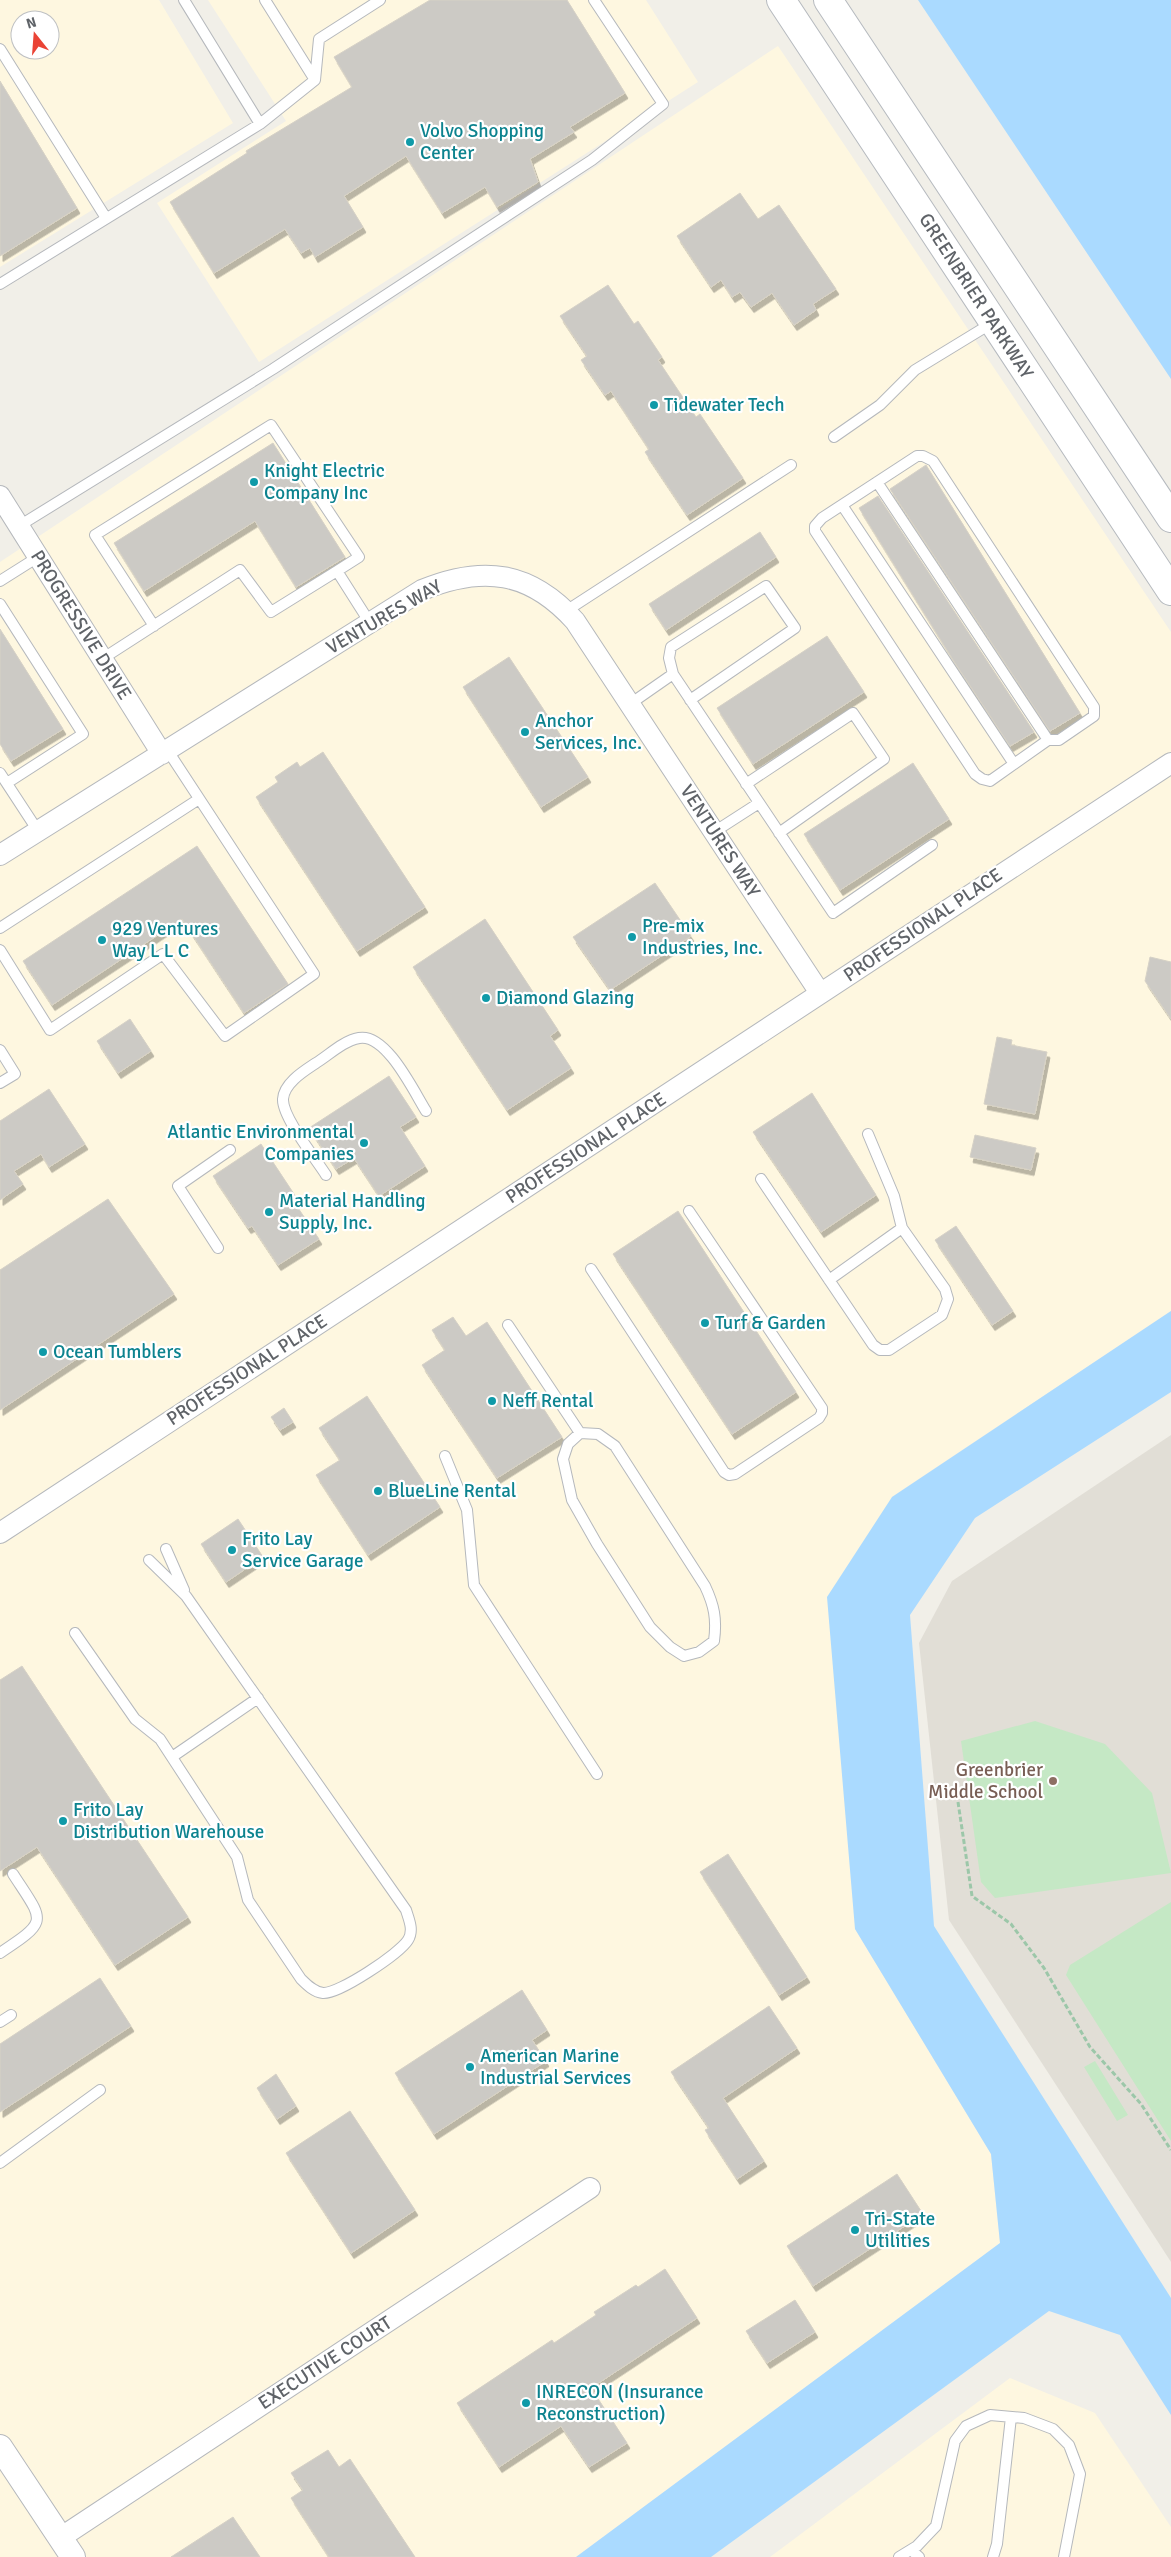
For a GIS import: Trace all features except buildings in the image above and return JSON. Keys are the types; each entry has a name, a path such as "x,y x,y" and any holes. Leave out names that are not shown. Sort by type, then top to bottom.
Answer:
{"main road":[{"name":"GREENBRIER PARKWAY","path":"781,0 1171,591"},
{"name":"GREENBRIER PARKWAY","path":"828,0 1171,518"}],"street":[{"name":"PROGRESSIVE DRIVE","path":"0,496 102,659 165,753"},
{"name":"VENTURES WAY","path":"0,855 422,590 447,580 474,574 493,575 539,589 566,611 630,704 820,993"},
{"name":"PROFESSIONAL PLACE","path":"0,1533 1171,763"},
{"name":"EXECUTIVE COURT","path":"66,2548 590,2188"},
{"path":"0,2447 66,2548"}],"lane":[{"path":"184,0 260,124"},
{"path":"265,0 315,80"},
{"path":"0,284 260,124 315,80 319,39 380,0"},
{"path":"19,526 273,369 592,160 664,104 594,0"},
{"path":"0,49 106,218"},
{"path":"834,437 880,405 915,370 993,322"},
{"path":"102,659 154,626 240,570 271,612 359,557 271,425 95,535 154,626"},
{"path":"917,456 933,461 1082,685 1094,707 1094,716 1059,740 1048,740 990,780 982,779 975,774 824,546 814,526 817,522 877,482 917,456"},
{"path":"566,611 791,465"},
{"path":"877,482 1048,740"},
{"path":"842,505 1014,764"},
{"path":"0,581 38,557"},
{"path":"337,571 370,623"},
{"path":"690,700 795,628 766,586 671,647 669,658 673,674 690,700 746,784 778,833 833,913 932,846"},
{"path":"0,604 83,734 7,783"},
{"path":"630,704 673,674"},
{"path":"746,784 853,713 884,759 778,833"},
{"path":"0,950 50,1030 163,954 225,1036 314,974 199,799 165,753"},
{"path":"0,773 38,832"},
{"path":"0,928 199,799"},
{"path":"714,832 758,803"},
{"path":"326,1175 286,1113 283,1098 288,1086 300,1074 345,1044 360,1038 374,1039 385,1047 426,1110"},
{"path":"0,1050 16,1074 0,1083"},
{"path":"761,1179 872,1344 880,1350 889,1350 899,1346 942,1315 948,1299 945,1289 902,1228 894,1196 868,1134"},
{"path":"218,1248 178,1186 230,1150"},
{"path":"591,1269 724,1472 729,1476 735,1474 819,1418 822,1408 689,1211"},
{"path":"829,1280 902,1228"},
{"path":"508,1325 580,1433"},
{"path":"580,1433 598,1434 614,1446 705,1586 714,1605 716,1621 714,1641 698,1652 684,1656 670,1647 650,1627 597,1544 572,1500 563,1459 568,1444 580,1433"},
{"path":"445,1456 467,1510 474,1585 596,1774"},
{"path":"166,1549 186,1596"},
{"path":"75,1633 135,1719 160,1739 172,1757 237,1857 248,1900 301,1979 311,1989 324,1993 338,1990 396,1952 409,1939 411,1926 406,1910 186,1596 149,1560"},
{"path":"172,1757 258,1698"},
{"path":"0,1953 32,1932 36,1926 37,1917 34,1906 13,1874"},
{"path":"0,2022 11,2014"},
{"path":"0,2163 100,2090"},
{"path":"899,2557 915,2554 936,2526 955,2441 966,2426 990,2415 1024,2418 1053,2429 1070,2445 1080,2474 1064,2557"},
{"path":"993,2557 997,2544 1011,2417"}],"path":[{"path":"958,1802 972,1896 1011,1924 1044,1968 1090,2047 1141,2104 1171,2150"}],"shaded area":[{"path":"0,0 159,0 233,123 0,267"},
{"path":"208,0 646,0 698,82 259,362 157,203 286,121"},
{"path":"778,46 1171,632 1171,1311 892,1497 855,1929 991,2154 1000,2243 576,2557 0,2557 0,562"},
{"name":"Greenbrier Middle School","path":"1171,1435 1171,2262 949,1920 919,1643 952,1581"},
{"path":"1010,2378 1095,2413 1171,2527 1171,2557 770,2557"}],"green space":[{"path":"1035,1721 1105,1744 1152,1793 1171,1873 995,1898 981,1882 961,1741"},
{"path":"1171,1902 1171,2141 1066,1975 1070,1965"},
{"path":"1095,2061 1128,2115 1117,2121 1084,2067"}],"water":[{"path":"918,0 1171,0 1171,379"},
{"path":"1171,1311 1171,1392 975,1518 910,1615 934,1926 1171,2298 1171,2415 1120,2335 1049,2311 711,2557 576,2557 1000,2243 991,2154 855,1929 827,1597 892,1497"}],"place":[{"name":"Volvo Shopping Center","path":"410,142"},
{"name":"Tidewater Tech","path":"654,405"},
{"name":"Knight Electric Company Inc","path":"254,482"},
{"name":"Anchor Services, Inc.","path":"525,732"},
{"name":"Pre-mix Industries, Inc.","path":"632,937"},
{"name":"929 Ventures Way L L C","path":"102,940"},
{"name":"Diamond Glazing","path":"486,998"},
{"name":"Atlantic Environmental Companies","path":"364,1143"},
{"name":"Material Handling Supply, Inc.","path":"269,1212"},
{"name":"Turf & Garden","path":"705,1323"},
{"name":"Ocean Tumblers","path":"43,1352"},
{"name":"Neff Rental","path":"492,1401"},
{"name":"BlueLine Rental","path":"378,1491"},
{"name":"Frito Lay Service Garage","path":"232,1550"},
{"name":"Greenbrier Middle School","path":"1053,1781"},
{"name":"Frito Lay Distribution Warehouse","path":"63,1821"},
{"name":"American Marine Industrial Services","path":"470,2067"},
{"name":"Tri-State Utilities","path":"855,2230"},
{"name":"INRECON (Insurance Reconstruction)","path":"526,2403"}]}
